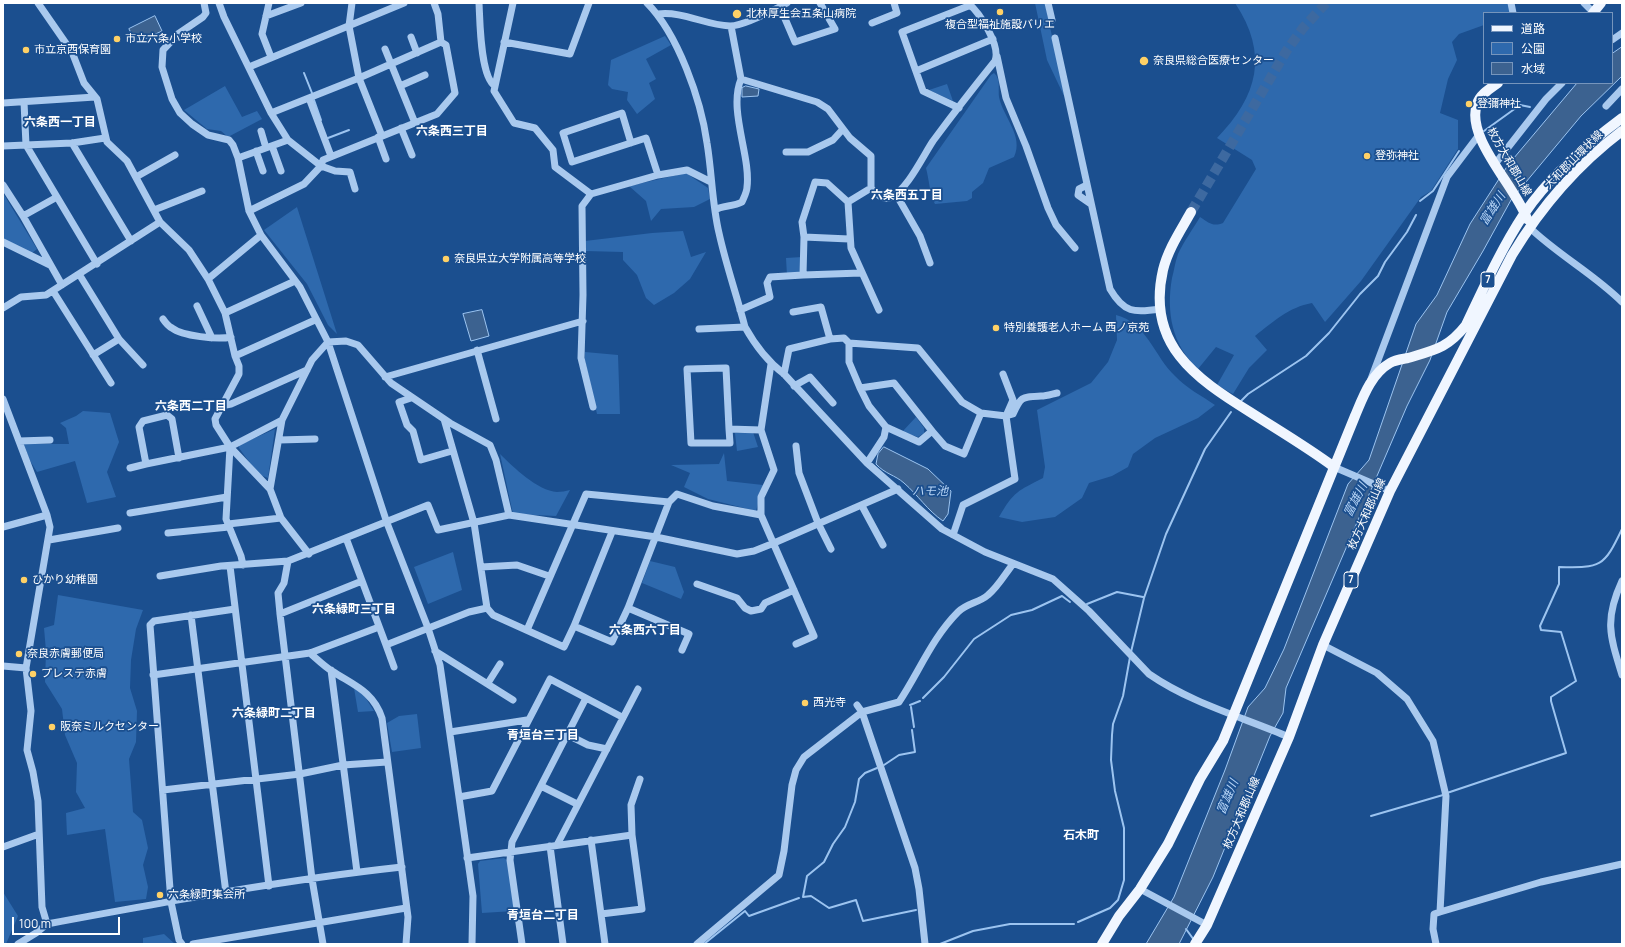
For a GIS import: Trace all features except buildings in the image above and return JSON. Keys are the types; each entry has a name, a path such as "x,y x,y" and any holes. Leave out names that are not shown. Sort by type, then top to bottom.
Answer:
{"main road":[{"path":"1595,12 1601,3"},
{"name":"枚方大和郡山線","path":"1195,944 1387,491 1512,255 1529,227 1523,210 1478,136 1476,104 1483,94 1497,84"},
{"name":"大和郡山環状線","path":"1523,210 1579,153 1622,118"},
{"name":"大和郡山環状線","path":"1529,227 1560,187 1587,160 1622,131"},
{"name":"枚方大和郡山線","path":"1102,944 1119,916 1140,889 1168,844 1200,779 1237,716 1337,469 1370,382 1391,362 1437,350 1448,344 1466,325 1523,210"},
{"path":"1191,212 1172,247 1163,269 1160,290 1160,309 1172,345 1182,362 1196,376 1222,396 1337,469"}],"street":[{"path":"38,3 72,52 84,83 97,99 105,138 127,161 160,222 189,250 208,279 226,313 235,356 239,366 239,374 215,419 216,425 230,447 270,489 281,518 309,554"},
{"path":"204,3 206,13 203,17 178,34 163,50 162,67 172,99 180,113 192,124 208,135 229,140 233,145 238,158 249,211 260,235 300,287 315,320 328,342 387,523 428,628 440,665 473,896 472,944"},
{"path":"219,3 224,17 271,113 288,140 321,166 335,171 350,172 355,189"},
{"path":"269,3 262,34 272,57"},
{"path":"266,16 301,3"},
{"path":"352,3 349,26 359,78 380,137 386,159"},
{"path":"248,67 404,3"},
{"path":"434,3 438,14 441,42"},
{"path":"478,3 485,70 491,84 494,86"},
{"path":"513,3 494,91 514,123 535,128 553,150 555,167 591,194"},
{"path":"504,42 570,54 589,3"},
{"path":"647,3 658,14 669,30 686,68 707,142 719,233 740,310 745,327 771,364 784,374 867,464 942,528 1013,564 1053,579 1089,611 1150,674 1158,680 1237,716 1284,735"},
{"path":"658,14 669,12 731,26 764,15 783,5 795,42 835,29 820,3"},
{"path":"872,23 897,13 894,3"},
{"path":"1048,3 1052,20"},
{"path":"1584,3 1593,12"},
{"path":"959,108 923,91 902,32 969,4 993,39 1006,98 1026,146 1048,208 1056,225 1074,248"},
{"path":"715,210 718,207 733,206 742,202 747,188 738,118 738,86 741,79 731,26"},
{"path":"1613,39 1622,33"},
{"path":"411,37 417,53"},
{"path":"1055,38 1105,271 1110,288 1117,300 1124,307 1133,311 1160,309"},
{"path":"916,71 993,39"},
{"path":"249,211 304,184 321,166 323,160 437,114 454,93 446,45 441,42"},
{"path":"271,113 359,78 441,42"},
{"path":"385,49 415,123"},
{"path":"741,79 817,102 828,109 842,129 871,156 871,188 875,193 883,198 890,198 896,194 915,171 933,142 996,56"},
{"path":"400,86 425,75"},
{"path":"1496,164 1546,99 1561,84"},
{"path":"1606,106 1622,89"},
{"path":"3,103 95,97"},
{"path":"309,98 331,156"},
{"path":"24,102 26,145 97,264"},
{"path":"631,143 622,113 563,133 572,162 631,143 646,138 658,175"},
{"path":"401,128 412,155"},
{"path":"786,152 808,152 833,140 842,129"},
{"path":"261,131 281,171"},
{"path":"1370,382 1432,222 1440,193 1447,177 1478,136"},
{"path":"3,146 72,143 105,138"},
{"path":"238,158 288,140"},
{"path":"72,143 131,241"},
{"path":"256,152 263,170"},
{"path":"136,177 175,154"},
{"path":"592,407 581,358 583,321 582,206 591,194 658,175 687,170 712,182"},
{"path":"803,275 804,237 802,222 815,182 827,183 848,202 849,239 861,273 879,310"},
{"path":"3,185 23,216 62,285"},
{"path":"1087,185 1079,189 1078,195 1091,204"},
{"path":"848,202 871,188"},
{"path":"154,210 202,190"},
{"path":"896,194 920,236 930,264"},
{"path":"23,216 57,197"},
{"path":"3,308 21,297 46,296 160,222"},
{"path":"1529,227 1545,242 1609,290 1622,302"},
{"path":"208,279 260,235"},
{"path":"804,237 849,239"},
{"path":"3,242 50,265"},
{"path":"740,310 770,297 767,283 770,277 861,273"},
{"path":"79,274 118,339 144,365"},
{"path":"226,313 295,281"},
{"path":"53,291 111,383"},
{"path":"197,306 212,338"},
{"path":"793,312 821,307 830,339"},
{"path":"163,319 172,329 212,338 222,339 231,337"},
{"path":"235,356 315,320"},
{"path":"385,376 583,321"},
{"path":"699,329 745,327"},
{"path":"784,374 789,349 830,339 844,338 849,343 918,348 962,402 981,413 1006,416 1013,414 1022,398 1057,393"},
{"path":"93,355 118,339"},
{"path":"270,489 282,420 312,360 328,342 346,341 358,345 391,383 411,398 490,445 496,460 509,515"},
{"path":"849,343 849,362 860,388 869,406 886,427 919,442 932,431"},
{"path":"477,350 496,419"},
{"path":"771,364 761,430 774,470 761,497 761,515 814,636 796,644"},
{"path":"726,368 729,429 730,443 691,442 687,369 726,368"},
{"path":"221,406 231,404 307,370"},
{"path":"954,535 963,505 1015,479 1006,416 1013,400 1003,374"},
{"path":"794,386 810,377 833,403"},
{"path":"860,388 894,383 945,446 964,454 981,413"},
{"path":"3,398 48,515 50,527 26,668 31,711 27,750 36,786 42,907 47,924"},
{"path":"411,398 399,402 407,425 413,432 421,460 452,451"},
{"path":"146,464 139,427 143,420 167,415 172,419 179,458"},
{"path":"444,419 474,523 487,608 493,615 564,647 612,532"},
{"path":"130,468 230,447 282,420"},
{"path":"867,464 884,437 886,427"},
{"path":"729,429 761,430"},
{"path":"279,440 314,439"},
{"path":"19,441 50,440"},
{"path":"796,446 799,473 818,523 832,549"},
{"path":"230,447 226,519 241,556 243,565"},
{"path":"1337,469 1387,491"},
{"path":"160,576 230,566 288,561 387,523 428,505 438,530 509,515 612,532 656,537 737,554 774,543 818,523 862,506 898,489"},
{"path":"527,630 549,576 586,494 669,502"},
{"path":"574,626 612,642 628,608 669,502 676,494 713,506 761,515"},
{"path":"130,513 227,497"},
{"path":"862,506 883,544"},
{"path":"3,527 48,515"},
{"path":"168,534 281,518"},
{"path":"49,540 118,528"},
{"path":"346,538 394,667"},
{"path":"288,561 284,583 278,593 284,658 300,774 312,879 323,944"},
{"path":"697,944 779,875 784,851 792,785 796,770 804,757 862,712 899,702 910,686 929,649 946,626 963,607 987,596 1013,564"},
{"path":"481,567 517,565 549,576"},
{"path":"230,566 269,886"},
{"path":"280,614 362,581"},
{"path":"1622,581 1612,604 1610,620 1612,640 1622,675"},
{"path":"697,584 737,598 745,608 751,611 762,609 765,603 794,590"},
{"path":"386,645 469,612 487,608"},
{"path":"628,608 689,634 682,650"},
{"path":"182,944 179,940 171,902 150,624 154,621 235,609"},
{"path":"191,615 214,784 226,893"},
{"path":"153,675 242,664 310,653 379,627"},
{"path":"1323,645 1376,673 1408,698 1433,741 1446,796 1440,912"},
{"path":"435,651 513,700"},
{"path":"310,653 330,670 364,690 379,709 382,718 408,917 406,944"},
{"path":"488,683 500,664"},
{"path":"3,666 26,668"},
{"path":"330,670 344,765 357,872"},
{"path":"459,797 492,791 550,679 622,717"},
{"path":"563,944 554,846 578,804 622,717 638,689"},
{"path":"522,944 510,860 512,842 586,698"},
{"path":"856,705 862,712 915,868 919,889 925,944"},
{"path":"450,732 528,720"},
{"path":"568,735 588,744 607,749"},
{"path":"163,790 300,774 344,765 387,762"},
{"path":"601,914 642,909 632,835 631,805 640,779"},
{"path":"541,786 578,804"},
{"path":"3,847 39,834"},
{"path":"467,858 632,835"},
{"path":"591,840 605,944"},
{"path":"1436,944 1433,929 1434,914 1541,882 1622,864"},
{"path":"18,944 47,924 312,879 402,867"},
{"path":"1140,889 1203,923"},
{"path":"193,944 406,908"}],"green space":[{"path":"1035,3 1045,3 1065,98 1047,60"},
{"path":"1235,3 1509,3 1512,12 1483,12 1483,25 1459,34 1452,42 1457,60 1448,79 1440,113 1458,120 1458,149 1431,191 1421,197 1361,281 1325,322 1312,303 1296,308 1275,320 1255,336 1267,350 1249,368 1233,394 1217,385 1234,355 1216,347 1198,369 1189,360 1177,339 1173,327 1170,291 1178,254 1200,217 1209,223 1223,223 1256,169 1252,160 1217,138 1242,106 1250,90 1254,74 1255,57 1252,40 1246,22"},
{"path":"665,36 671,45 646,59 656,79 649,83 655,99 637,114 627,100 628,92 612,89 608,85 611,60"},
{"path":"994,73 998,78 1001,104 1015,134 1016,149 1014,157 989,168 983,183 972,192 972,198 967,201 935,204 933,201 926,168 991,75"},
{"path":"947,84 953,101 929,90"},
{"path":"225,86 242,117 257,111 262,119 228,137 221,131 207,129 184,110"},
{"path":"686,173 708,188 710,199 694,207 661,209 651,221 646,201 629,186"},
{"path":"3,193 37,249 32,253 3,239"},
{"path":"297,207 337,334 328,325 307,284 264,230"},
{"path":"683,231 691,257 706,252 690,279 674,293 654,305 646,298 637,275 623,260 623,252 585,251 585,241"},
{"path":"802,257 801,275 787,276 786,258"},
{"path":"1116,315 1127,319 1143,333 1161,359 1179,380 1215,405 1198,418 1155,438 1133,454 1128,467 1112,476 1089,483 1082,498 1055,517 1022,522 999,517 1017,493 1043,478 1045,467 1037,410 1091,383 1108,362 1117,340"},
{"path":"585,352 618,355 620,414 597,414 585,360"},
{"path":"83,411 110,413 119,442 107,472 116,497 87,503 75,461 37,472 29,459 24,444 69,444 66,428 60,423"},
{"path":"916,417 924,428 924,433 918,437 902,432"},
{"path":"275,429 268,478 258,474 239,448 239,445"},
{"path":"753,432 758,447 737,451 735,433"},
{"path":"724,453 727,481 763,485 756,511 708,499 684,487 690,473 671,465 719,464"},
{"path":"500,454 526,478 534,483 550,491 557,492 570,490 556,516 513,514"},
{"path":"453,552 462,590 428,604 414,567"},
{"path":"650,561 675,567 684,592 681,599 642,583"},
{"path":"58,595 143,610 136,629 131,660 130,688 137,711 136,742 129,759 133,812 142,820 148,848 143,865 148,887 146,899 115,902 105,829 67,835 66,813 85,808 76,792 77,763 65,735 62,709 45,682 46,651 44,628 54,625"},
{"path":"354,688 363,694 374,711 358,712"},
{"path":"417,714 421,748 392,752 387,723 399,716"},
{"path":"504,858 508,861 514,911 482,913 478,864 480,861"},
{"path":"3,892 18,916 6,944 3,944"},
{"path":"164,934 175,944 143,944 143,938"}],"water":[{"path":"155,16 162,31 136,43 129,29"},
{"name":"富雄川","path":"1622,47 1622,76 1581,116 1511,200 1447,312 1430,360 1407,406 1286,688 1283,713 1270,736 1213,877 1179,944 1146,944 1174,897 1225,770 1248,707 1265,688 1284,649 1348,484 1369,460 1416,324 1437,295 1470,224 1508,165 1576,84 1613,84 1613,53"},
{"path":"746,86 759,89 758,96 742,97 742,88"},
{"path":"482,310 489,336 471,341 463,314"},
{"name":"ハモ池","path":"884,447 928,469 951,491 948,514 943,521 932,512 904,483 876,464 878,454"}],"waterway":[{"path":"304,73 312,93"},
{"path":"314,100 321,120"},
{"path":"1484,131 1520,105 1530,107"},
{"path":"328,138 349,130"},
{"path":"1420,201 1433,191 1459,151"},
{"path":"1241,401 1248,394 1306,356 1329,333 1360,294 1378,276 1385,262 1407,232 1416,215"},
{"path":"1131,652 1144,598 1166,534 1205,449 1231,412"},
{"path":"1447,793 1566,753 1551,697 1576,681 1561,632 1541,630 1540,626 1559,584 1559,567 1584,567 1600,563 1616,542 1622,529"},
{"path":"1087,604 1117,592 1143,597"},
{"path":"923,698 944,677 974,639 1011,615 1032,610 1062,596 1070,602"},
{"path":"1078,922 1110,908 1118,900 1124,880 1124,828 1115,791 1111,760 1113,724 1123,696 1130,657"},
{"path":"910,705 920,701"},
{"path":"911,707 914,727"},
{"path":"884,765 899,755 915,752 912,730"},
{"path":"803,897 807,876 824,862 833,844 845,827 855,802 859,779 865,773 877,768"},
{"path":"1371,816 1443,795"},
{"path":"803,897 811,896 829,908 856,900 863,921 916,910"},
{"path":"704,944 745,911 749,916 799,898"},
{"path":"940,944 973,931 1010,924 1074,924"},
{"path":"1186,929 1194,940"}],"tunnel":[{"path":"1191,212 1287,50 1303,28 1326,3"}],"place":[{"name":"複合型福祉施設バリエ","path":"1000,12"},
{"name":"北林厚生会五条山病院","path":"737,14"},
{"name":"市立六条小学校","path":"117,39"},
{"name":"市立京西保育園","path":"26,50"},
{"name":"奈良県総合医療センター","path":"1144,61"},
{"name":"登彌神社","path":"1469,104"},
{"name":"登弥神社","path":"1367,156"},
{"name":"奈良県立大学附属高等学校","path":"446,259"},
{"name":"特別養護老人ホーム 西ノ京苑","path":"996,328"},
{"name":"ひかり幼稚園","path":"24,580"},
{"name":"奈良赤膚郵便局","path":"19,654"},
{"name":"プレステ赤膚","path":"33,674"},
{"name":"西光寺","path":"805,703"},
{"name":"阪奈ミルクセンター","path":"52,727"},
{"name":"六条緑町集会所","path":"160,895"}],"district":[{"name":"六条西一丁目","path":"60,123"},
{"name":"六条西三丁目","path":"452,132"},
{"name":"六条西五丁目","path":"907,196"},
{"name":"六条西二丁目","path":"191,407"},
{"name":"六条緑町三丁目","path":"354,610"},
{"name":"六条西六丁目","path":"645,631"},
{"name":"六条緑町二丁目","path":"274,714"},
{"name":"青垣台三丁目","path":"543,736"},
{"name":"石木町","path":"1081,836"},
{"name":"青垣台二丁目","path":"543,916"}]}
